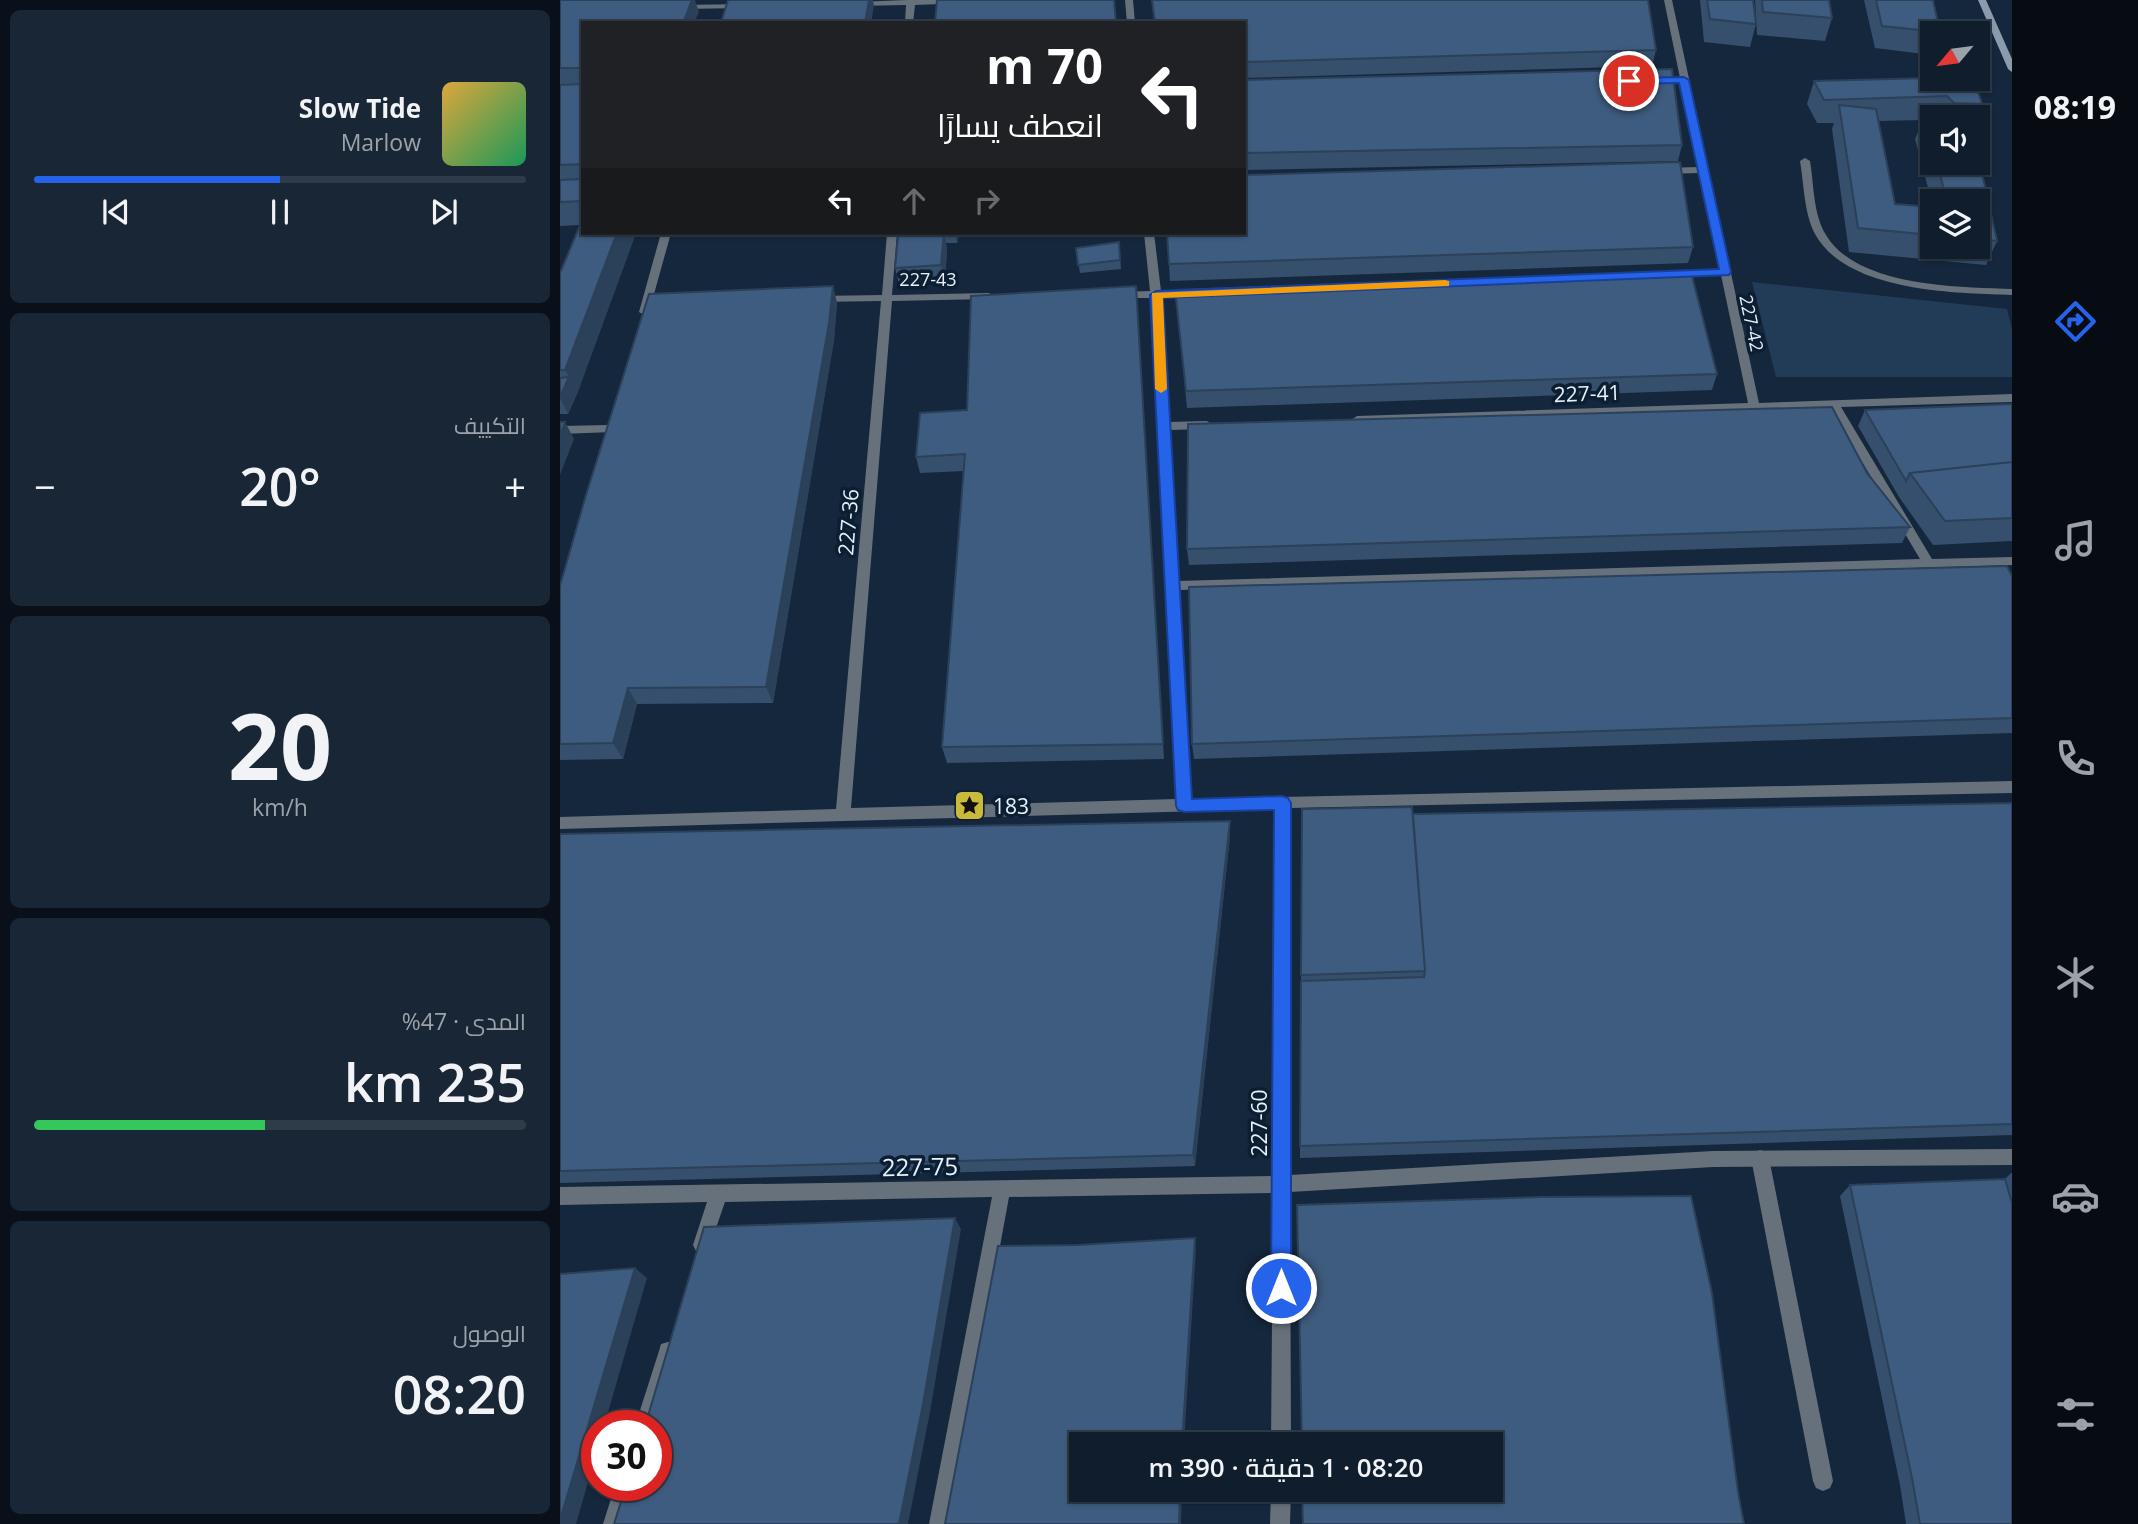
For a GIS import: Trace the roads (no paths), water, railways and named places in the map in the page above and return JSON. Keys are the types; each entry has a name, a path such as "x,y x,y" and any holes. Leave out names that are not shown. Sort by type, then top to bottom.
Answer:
{"main road":[{"path":"1982,0 2012,69"}],"street":[{"path":"841,4 992,0"},
{"path":"1129,0 1131,21"},
{"name":"227-42","path":"1668,0 1754,407"},
{"path":"909,21 911,1"},
{"path":"668,7 683,3 729,10 758,5"},
{"path":"1642,81 1684,80"},
{"path":"1805,161 1818,232 1828,247 1849,262 1898,281 1930,288 2012,292"},
{"path":"1647,172 1703,170"},
{"path":"639,328 665,235"},
{"name":"227-36","path":"843,815 892,235"},
{"path":"1149,235 1156,295 1184,806"},
{"path":"1656,275 1725,272"},
{"path":"1102,295 1198,293"},
{"name":"227-43","path":"807,299 1008,296"},
{"path":"647,303 660,303"},
{"name":"227-41","path":"1341,420 2012,398"},
{"path":"1833,404 1928,563"},
{"path":"605,442 613,417"},
{"path":"1163,426 1218,424"},
{"path":"560,430 609,429"},
{"path":"1173,586 2012,561"},
{"path":"560,823 2012,786"},
{"name":"227-60","path":"1281,1432 1282,803"},
{"name":"227-75","path":"560,1196 1281,1184 1760,1158 2012,1157"},
{"path":"1760,1158 1823,1481"},
{"path":"939,1524 1002,1189"},
{"path":"698,1258 719,1194"},
{"path":"649,1410 673,1336"},
{"path":"613,1524 620,1501"},
{"path":"1280,1502 1280,1524"}],"place":[{"name":"183","path":"970,806"}]}
